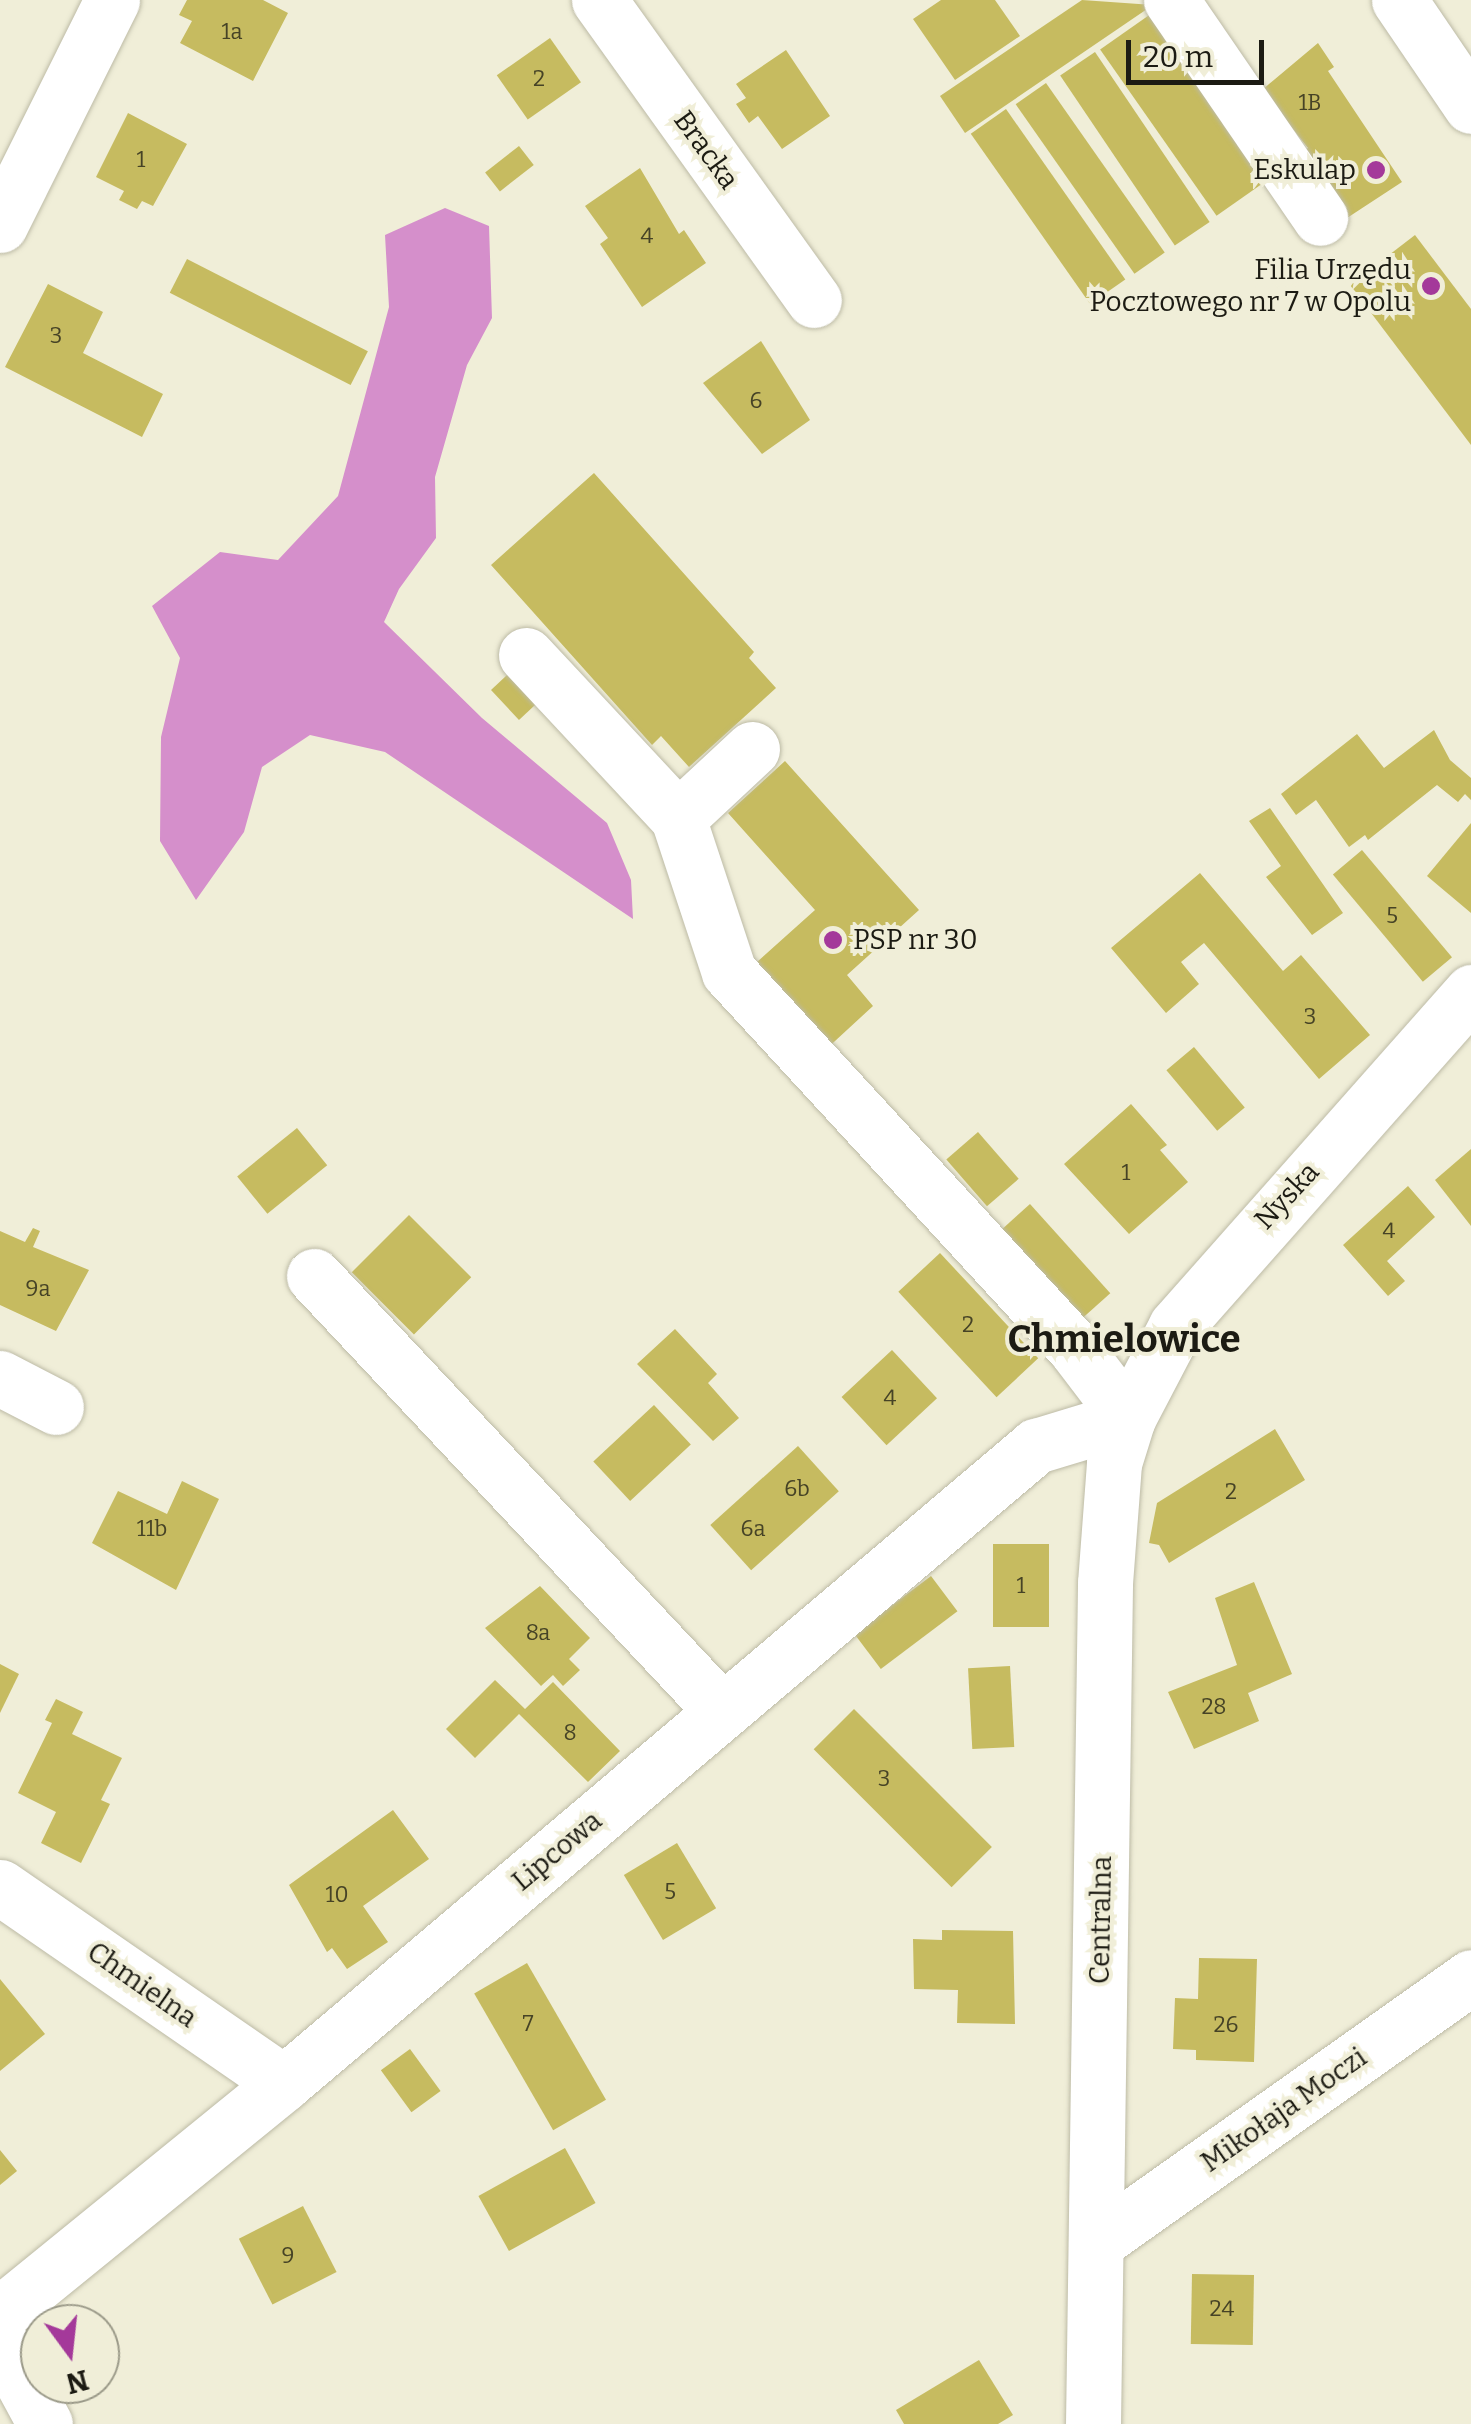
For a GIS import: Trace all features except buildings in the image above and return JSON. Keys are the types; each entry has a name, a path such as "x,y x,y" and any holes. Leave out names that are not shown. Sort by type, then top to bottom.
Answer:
{"street":[{"path":"0,225 112,0"},
{"name":"Bracka","path":"599,0 814,300"},
{"path":"1171,0 1320,218"},
{"path":"1399,0 1471,106"},
{"path":"526,655 678,818 729,972 1074,1346 1128,1418"},
{"path":"678,818 752,749"},
{"name":"Nyska","path":"1128,1418 1176,1326 1215,1276 1471,992"},
{"path":"314,1276 722,1711"},
{"path":"0,1378 56,1407"},
{"name":"Lipcowa","path":"0,2314 284,2083 1036,1446 1128,1418"},
{"name":"Centralna","path":"1094,2424 1106,1583 1114,1462 1128,1418"},
{"name":"Chmielna","path":"0,1887 284,2083"},
{"name":"Mikołaja Moczi","path":"1097,2242 1471,1977"},
{"path":"0,2341 45,2424"}],"shaded area":[{"path":"445,208 489,226 492,318 467,365 435,477 436,538 399,589 384,622 482,718 607,823 631,880 633,919 385,752 310,735 262,767 244,832 196,900 160,841 161,737 180,658 152,606 220,552 278,560 338,496 389,307 385,235"}],"place":[{"name":"Eskulap","path":"1376,170"},
{"name":"Filia Urzędu Pocztowego nr 7 w Opolu","path":"1431,286"},
{"name":"PSP nr 30","path":"833,940"}],"district":[{"name":"Chmielowice","path":"1124,1340"}]}
